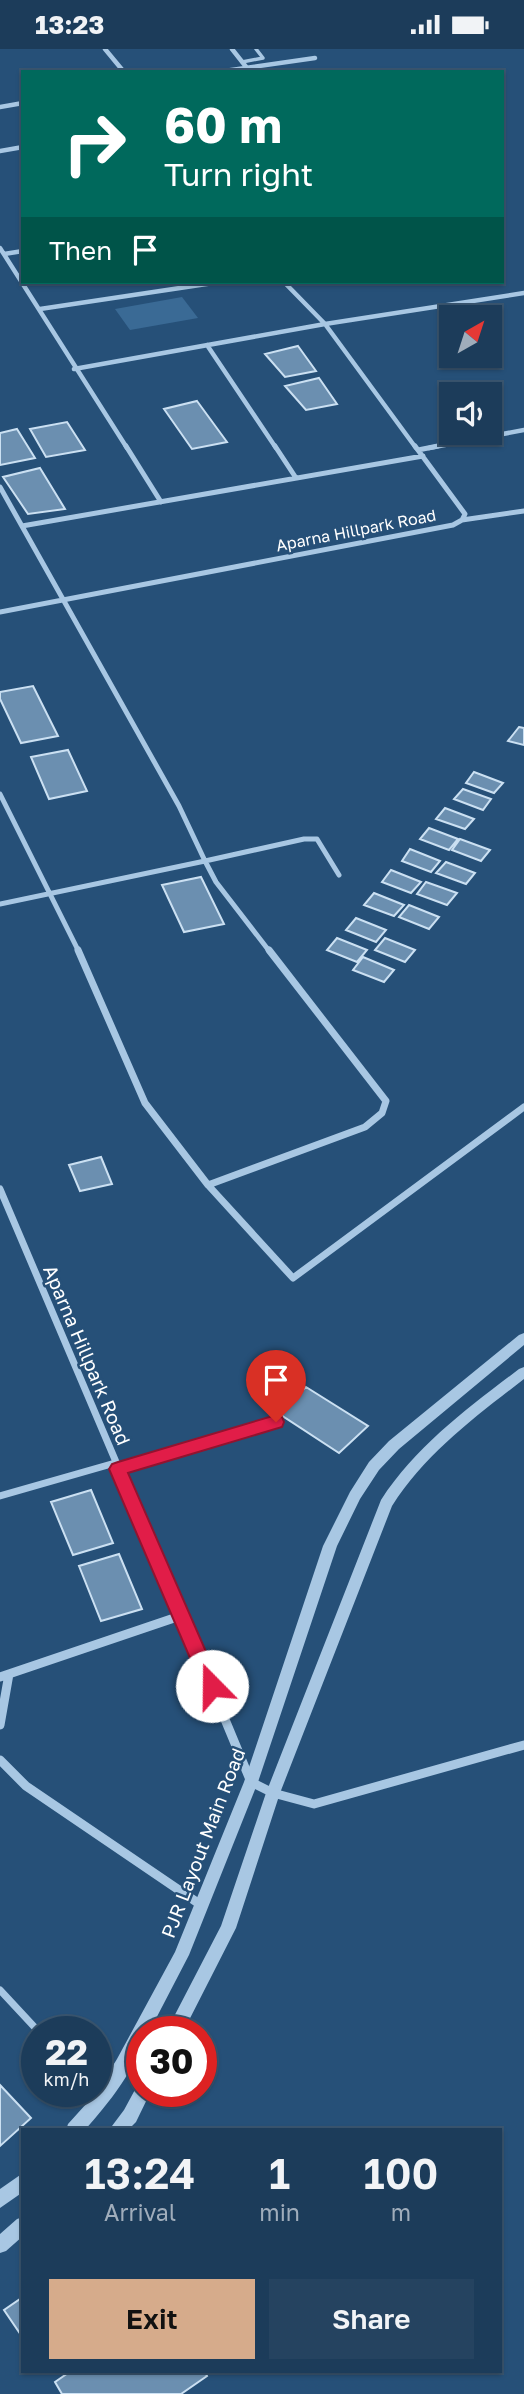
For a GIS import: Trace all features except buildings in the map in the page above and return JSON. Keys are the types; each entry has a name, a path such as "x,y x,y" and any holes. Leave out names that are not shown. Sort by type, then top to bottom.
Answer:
{"street":[{"path":"105,49 122,70"},
{"path":"232,49 247,68"},
{"path":"232,70 315,58"},
{"path":"0,107 21,103"},
{"path":"0,151 21,147"},
{"path":"0,248 21,280"},
{"path":"4,254 21,251"},
{"path":"24,284 161,502"},
{"path":"40,309 207,284"},
{"name":"Aparna Hillpark Road","path":"0,612 453,525 462,520 465,514 325,324 286,284"},
{"path":"75,369 325,324 524,293"},
{"path":"207,345 296,478"},
{"path":"418,450 524,430"},
{"path":"22,526 423,456"},
{"path":"0,487 179,806 216,881 386,1101 382,1113 365,1127 208,1185"},
{"path":"462,520 524,511"},
{"path":"0,794 51,892 108,1013 145,1104 208,1185 293,1278 524,1107"},
{"path":"0,904 304,839 317,839 339,875"},
{"name":"Aparna Hillpark Road","path":"0,1189 183,1615 251,1782"},
{"name":"PJR Layout Main Road","path":"112,2078 123,2064 181,1955 251,1782 330,1546 355,1496 374,1466 394,1445 524,1338"},
{"path":"182,2016 228,1928 238,1891 273,1793 386,1504 398,1483 416,1461 524,1372"},
{"path":"0,1496 276,1422"},
{"path":"0,1725 5,1675 183,1615"},
{"path":"251,1782 273,1793 314,1804 524,1745"},
{"path":"0,1760 26,1786 201,1905"},
{"name":"PJR Layout Main Road","path":"75,2128 90,2107"},
{"path":"119,2128 135,2107"},
{"path":"0,2200 21,2183"},
{"path":"0,2245 21,2227"}],"lane":[{"path":"242,62 263,58 257,49"},
{"path":"0,1990 24,2016"}],"shaded area":[{"path":"182,297 198,318 130,330 115,309"}],"route":[{"path":"212,1686 118,1469 276,1422"}]}
